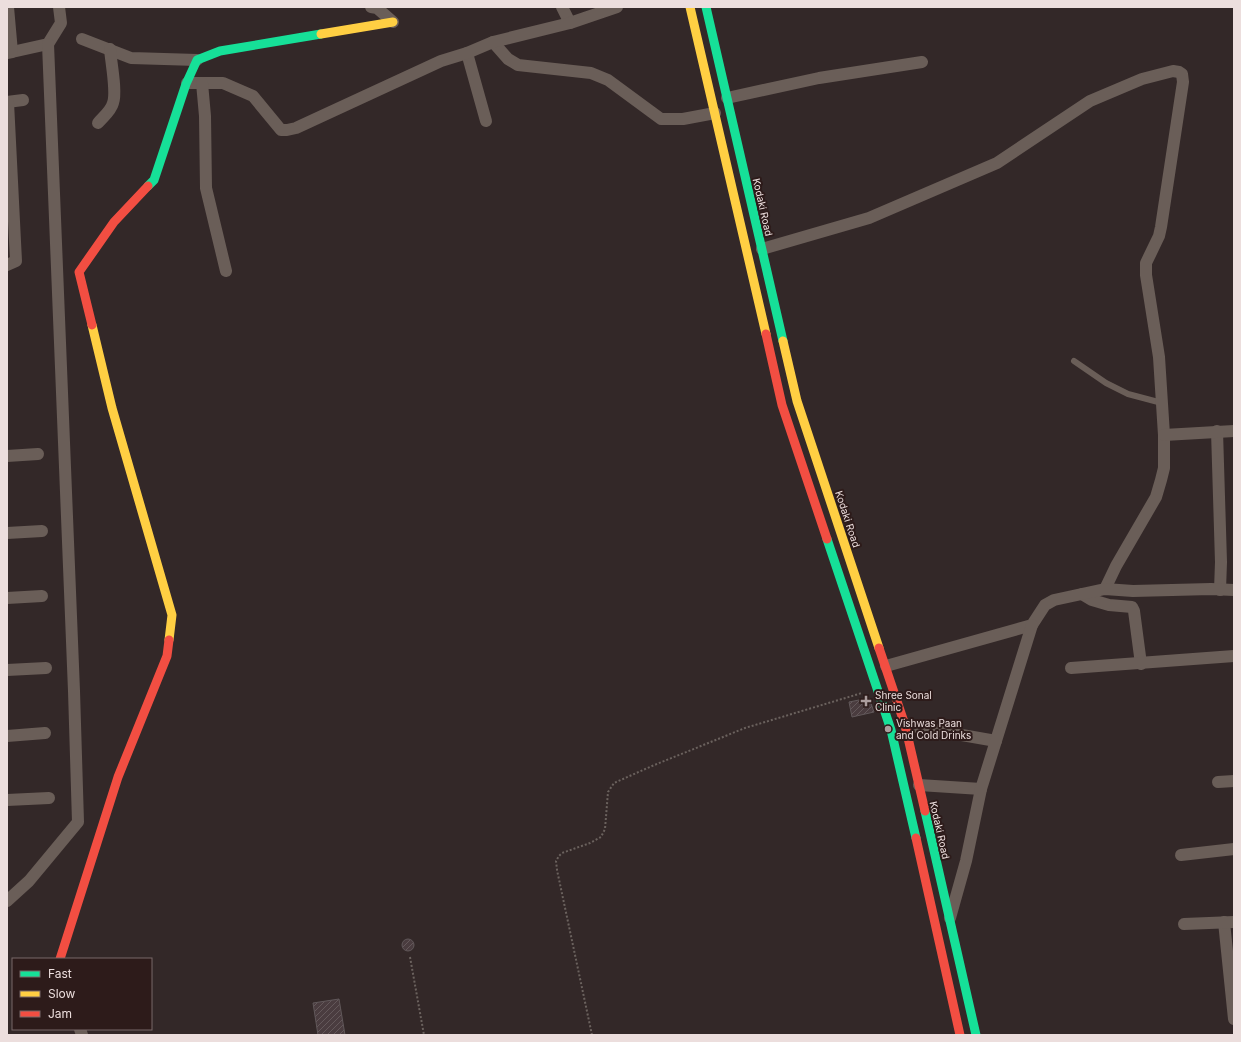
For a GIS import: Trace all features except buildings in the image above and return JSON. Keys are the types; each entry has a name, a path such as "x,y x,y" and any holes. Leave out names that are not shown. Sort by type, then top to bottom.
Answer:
{"main road":[{"path":"690,7 782,405 891,730 960,1035"},
{"name":"Kodaki Road","path":"706,7 797,401 906,725 976,1035"},
{"path":"60,958 118,777 167,656 172,615 112,408 79,272 114,222 154,180 187,83 197,60 220,52 393,22"}],"street":[{"path":"8,7 9,52 48,44"},
{"path":"7,901 29,880 78,822 72,628 48,44 61,23 59,7"},
{"path":"371,7 377,8 393,22"},
{"path":"562,7 570,23"},
{"path":"187,83 223,83 253,96 281,130 287,130 296,128 441,61 467,53 492,42 570,23 616,7"},
{"path":"82,39 131,58 197,60"},
{"path":"492,42 508,59 518,65 591,73 608,80 661,119 683,119 715,113"},
{"path":"98,123 111,108 114,102 115,94 110,49"},
{"path":"467,53 486,121"},
{"path":"727,98 819,78 922,62"},
{"path":"762,249 868,218 997,163 1090,101 1142,79 1173,71 1182,74 1183,82 1161,227 1159,236 1146,263 1146,275 1159,357 1164,435 1164,468 1156,497 1116,566 1105,589"},
{"path":"202,83 205,116 206,188 226,271"},
{"path":"7,265 16,261 7,102 23,100"},
{"path":"1218,431 1221,562 1220,590"},
{"path":"1164,435 1234,431"},
{"path":"7,456 38,454"},
{"path":"7,534 42,531"},
{"path":"950,920 964,867 981,789 1032,625 1045,605 1054,600 1105,589 1234,590"},
{"path":"1082,594 1092,600 1108,605 1132,608 1134,611 1140,664"},
{"path":"7,598 42,596"},
{"path":"886,666 1032,625"},
{"path":"1071,668 1234,656"},
{"path":"7,670 46,668"},
{"path":"906,725 996,741"},
{"path":"7,736 45,733"},
{"path":"1218,782 1234,781"},
{"path":"919,785 981,789"},
{"path":"7,800 49,798"},
{"path":"1181,855 1234,849"},
{"path":"1184,924 1229,922 1234,1019"}],"lane":[{"path":"1074,361 1106,383 1128,394 1162,403"}],"path":[{"path":"592,1035 556,861 558,856 562,853 590,843 601,837 605,829 608,792 614,783 745,728 877,689"},
{"path":"410,957 424,1035"}],"traffic: fast":[{"path":"706,7 783,341"},
{"path":"148,186 154,180 186,84 197,60 220,51 321,34"},
{"path":"827,539 891,730 916,838"},
{"path":"925,811 976,1035"}],"traffic: slow":[{"path":"690,7 766,334"},
{"path":"321,34 393,22"},
{"path":"92,325 112,408 172,615 169,640"},
{"path":"783,341 797,401 879,648"}],"traffic: jam":[{"path":"92,325 79,272 114,222 148,186"},
{"path":"766,334 782,405 827,539"},
{"path":"60,958 118,777 167,656 169,640"},
{"path":"879,648 905,725 925,811"},
{"path":"916,838 960,1035"}],"place":[{"name":"Shree Sonal Clinic","path":"866,701"},
{"name":"Vishwas Paan and Cold Drinks","path":"888,729"}]}
